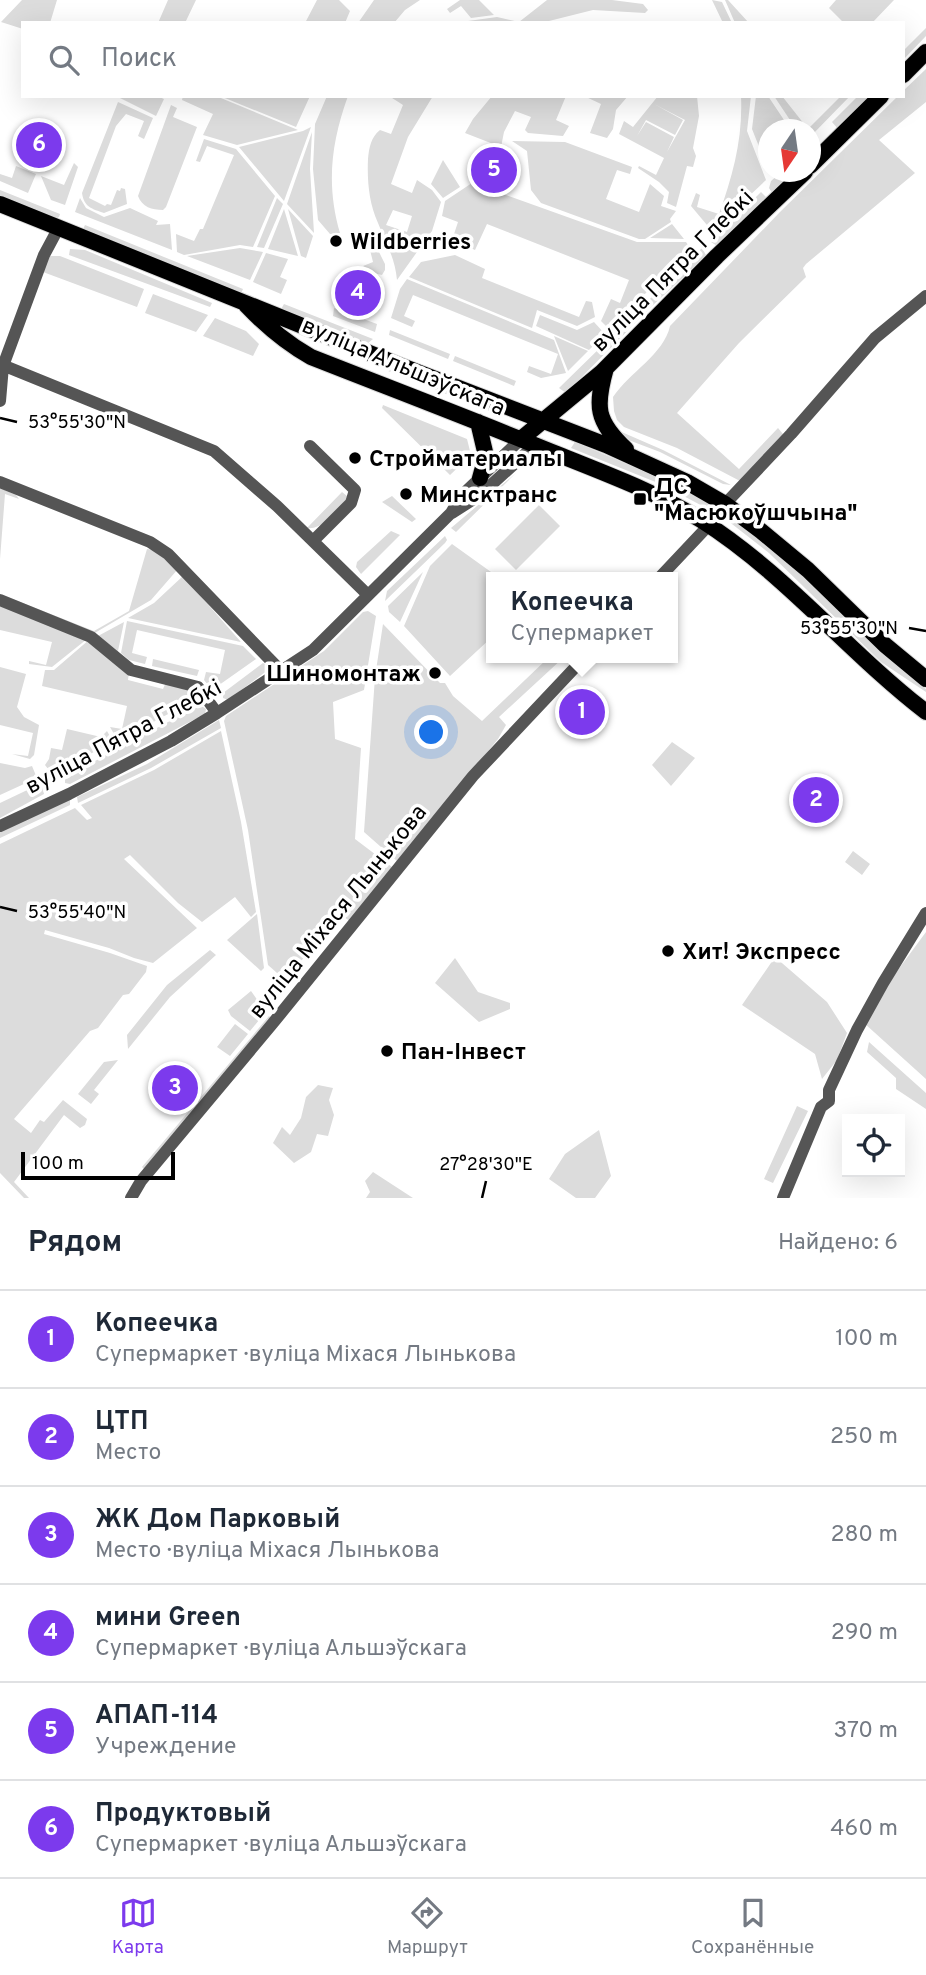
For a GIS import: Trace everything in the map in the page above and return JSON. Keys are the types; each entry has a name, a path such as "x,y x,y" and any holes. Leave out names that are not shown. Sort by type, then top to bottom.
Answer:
{"main road":[{"path":"905,73 926,52"},
{"path":"821,155 879,98"},
{"name":"вуліца Пятра Глебкі","path":"528,442 795,182"},
{"name":"вуліца Альшэўскага","path":"0,204 633,456"},
{"name":"вуліца Альшэўскага","path":"242,300 267,328 311,357 644,490 709,525 772,574 869,666 926,712"},
{"path":"604,370 599,394 600,416 610,434 633,456 699,488 725,504 789,553 880,640 926,679"},
{"path":"478,422 486,456 480,478"}],"street":[{"path":"0,401 2,365 44,255 59,227"},
{"path":"725,504 875,338 926,296"},
{"path":"2,365 214,451 368,595"},
{"name":"вуліца Пятра Глебкі","path":"451,513 461,496 480,478 528,442"},
{"name":"вуліца Пятра Глебкі","path":"0,826 171,741 323,641 451,513 480,495 528,442"},
{"path":"310,446 355,490 351,503 313,541"},
{"path":"0,482 150,542 168,554 281,671"},
{"path":"665,572 709,525"},
{"path":"0,600 91,637 131,670 198,687 217,713"},
{"name":"вуліца Міхася Лынькова","path":"131,1198 141,1181 473,776 579,663"},
{"path":"783,1198 821,1107 829,1101 829,1090 846,1053 883,983 926,913"}],"shaded area":[{"path":"22,0 57,0 51,21 21,21 21,28 1,22"},
{"path":"168,0 196,0 186,21 159,21"},
{"path":"317,0 339,0 350,11 346,21 306,21"},
{"path":"374,0 420,0 405,10 396,21 359,21"},
{"path":"460,0 479,0 494,15 471,18 461,6 450,13 447,9"},
{"path":"547,0 612,0 643,4 648,10 645,13 593,10 549,21 520,21"},
{"path":"712,0 722,2 731,21 722,21"},
{"path":"725,0 747,21 734,21"},
{"path":"836,0 894,0 874,21 842,21 829,8"},
{"path":"497,17 515,21 468,21"},
{"path":"926,28 926,36 905,58 905,49"},
{"path":"926,69 926,102 879,140 915,173 806,264 803,268 806,277 739,343 677,413 739,469 778,428 783,434 740,481 677,448 624,427 617,420 613,397 654,354 667,336 670,326 811,182 821,182 821,172 896,98 905,98 905,89"},
{"path":"120,98 164,99 156,116"},
{"path":"221,98 298,130 237,145 203,135 213,114 182,100"},
{"path":"225,98 309,98 296,127"},
{"path":"326,98 347,98 332,164 333,198 340,233 330,234 318,220 313,169 315,124"},
{"path":"392,98 432,98 408,137 391,184 412,193 417,180 432,190 441,202 432,231 397,280 392,258 372,208 368,184 368,159 374,136 380,130 391,134 403,105","holes":["393,210 412,216 407,232 386,225"]},
{"path":"490,98 565,98 556,120 569,126 563,136 528,133 525,130 531,117 515,111 504,132 501,147 465,133"},
{"path":"588,98 626,98 616,110 613,129 607,138 590,133 601,104"},
{"path":"656,98 697,98 699,116 693,148 696,156 693,167 687,166 676,207 667,203 669,192 638,168 639,166 656,175 664,158 619,134 624,121 633,127","holes":["654,104 685,120 667,152 674,137 646,122 637,136 646,120 675,135 683,120"]},
{"path":"741,98 751,98 747,131 758,159 758,182 764,182 712,231 691,206 696,193 700,195 697,207 719,214 736,156"},
{"path":"756,98 769,98 783,119 758,119 758,144 752,129"},
{"path":"775,98 784,98 800,119 789,119"},
{"path":"839,98 848,98 821,126 821,119 818,119"},
{"path":"856,98 867,98 838,129 832,122"},
{"path":"118,102 153,118 144,139 138,136 144,121 126,114 116,126 89,198 105,206 111,205 117,190 120,191 121,188 125,189 127,204 104,213 92,209 82,193"},
{"path":"171,105 177,108 173,117 197,127 163,210 148,207 138,196"},
{"path":"311,127 284,201 239,147"},
{"path":"312,132 310,169 314,233 287,204"},
{"path":"204,139 236,149 275,196 253,247 240,245 184,255 177,252 176,234 194,241 200,229 203,229 234,155 207,146 200,162 196,161"},
{"path":"512,141 565,142 632,167 630,174 617,170 606,199 639,212 650,184 664,196 661,206 676,211 670,219 671,222 645,239 639,239 541,203 531,190 527,151"},
{"path":"443,160 460,187 443,198 431,184"},
{"path":"74,163 78,167 65,205 51,200 41,176 64,185"},
{"path":"16,166 36,174 28,193 0,181 0,174 12,178"},
{"path":"771,182 784,182 772,193 769,188"},
{"path":"472,183 637,242 686,242 691,249 609,329 601,321 611,299 620,303 629,280 487,224 475,250 452,240 458,222 442,216 445,201"},
{"path":"0,190 60,214 59,217 55,219 0,198"},
{"path":"761,192 767,198 717,246 711,242"},
{"path":"80,198 86,208 104,217 130,208 158,221 156,225 170,224 172,250 75,212"},
{"path":"277,198 283,204 264,248 257,247"},
{"path":"284,209 298,256 268,249"},
{"path":"288,209 313,236 306,258 301,256"},
{"path":"672,224 684,239 650,238"},
{"path":"85,225 243,289 240,296 82,231"},
{"path":"240,248 263,252 250,280 187,256"},
{"path":"377,248 385,264 382,275 369,272 363,266 373,262 370,250"},
{"path":"702,248 706,255 701,261 566,393 559,388"},
{"path":"70,249 85,250 212,303 210,307 69,255"},
{"path":"266,253 288,259 280,277 287,280 281,294 253,282"},
{"path":"455,255 485,269 482,278 579,317 586,301 592,302 595,317 577,326 537,310 532,328 409,277 421,262"},
{"path":"49,256 60,256 144,289 137,307 43,272"},
{"path":"407,279 554,340 566,373 541,378 527,372 529,366 551,374 558,354 413,295 404,316 415,321 412,327 391,318 400,289"},
{"path":"153,294 208,315 196,332 145,313"},
{"path":"284,304 373,339 367,344 280,311"},
{"path":"334,308 377,324 375,332 333,316"},
{"path":"540,315 577,330 594,322 605,334 589,350 536,326"},
{"path":"215,318 246,331 259,344 253,356 203,336"},
{"path":"390,330 450,354 448,359 389,335"},
{"path":"554,336 588,351 568,371"},
{"path":"455,356 516,381 514,386 453,361"},
{"path":"389,368 494,408 492,412 388,371"},
{"path":"383,405 467,439 471,455 450,475 382,408"},
{"path":"617,430 731,485 723,484 660,452 618,436"},
{"path":"575,442 702,496 794,566 879,650 926,689 926,692 881,662 769,553 723,517 663,485 571,448"},
{"path":"516,473 456,532 451,528"},
{"path":"0,488 19,499 5,494 0,559"},
{"path":"342,492 347,496 346,501 333,515 318,526 307,528"},
{"path":"392,496 416,519 412,522 382,502"},
{"path":"539,505 560,526 516,570 495,549"},
{"path":"391,531 400,535 361,574 356,567 357,562"},
{"path":"445,536 445,543 385,601 387,591"},
{"path":"452,544 491,572 486,572 486,643 450,676 404,626 430,566"},
{"path":"147,549 154,550 178,569 151,600 93,634 0,594 94,631 129,611"},
{"path":"423,572 400,622 389,612 388,606"},
{"path":"183,576 241,642 128,618 154,603"},
{"path":"0,606 87,639 52,667 29,664 29,661 46,665 52,642 0,630"},
{"path":"368,611 376,616 364,690 333,702 335,739 361,748 355,839 392,867 352,922 340,915 285,980 268,965 248,830 224,721 226,716 324,651 363,612"},
{"path":"127,621 243,646 256,659 212,690 204,680 206,672 220,674 225,650 137,630 132,653 147,657 145,664 129,660 121,653"},
{"path":"124,622 118,651 98,636"},
{"path":"383,624 440,683 445,683 453,696 482,721 543,663 558,663 499,717 506,725 498,739 398,862 364,832 375,677"},
{"path":"90,639 129,672 128,680 163,689 166,682 191,692 196,699 118,741 110,727 122,729 127,706 42,686 45,670 54,670"},
{"path":"153,659 199,670 197,676 152,666"},
{"path":"263,663 268,670 228,700 223,698 223,693"},
{"path":"0,667 26,674 17,707 24,717 39,725 34,755 30,759 12,754 28,756 33,733 0,725"},
{"path":"200,705 206,709 205,714 70,784 65,783 65,777"},
{"path":"219,720 221,728 151,768 78,803 77,797 147,764"},
{"path":"67,729 101,737 107,731 113,742 52,774 45,765 51,748 62,750"},
{"path":"221,731 241,822 256,912 251,917 235,897 202,922 178,903 130,855 124,859 197,928 153,963 45,930 44,934 147,966 146,972 129,994 123,995 98,1028 90,1031 14,1119 31,1133 40,1120 44,1122 63,1100 87,1119 85,1125 80,1128 64,1115 14,1182 29,1198 24,1198 0,1173 0,844 75,808 87,820 92,818 81,805 154,770"},
{"path":"672,742 695,758 671,786 652,765"},
{"path":"0,763 25,768 32,766 37,778 0,795"},
{"path":"42,783 44,794 0,818 0,803"},
{"path":"70,798 70,805 0,838 0,831"},
{"path":"853,851 870,864 862,875 845,862"},
{"path":"257,914 264,968 261,971 227,940"},
{"path":"926,932 926,1079 864,1023 878,997"},
{"path":"210,950 216,955 170,997 128,1049 127,1035 167,985"},
{"path":"775,957 827,1002 847,1033 837,1060 822,1079 815,1054 742,1005"},
{"path":"455,958 478,992 510,1003 510,1009 479,1022 435,983"},
{"path":"251,991 264,1014 250,1031 231,1016 228,1010"},
{"path":"269,1016 271,1018 144,1169 142,1167"},
{"path":"235,1024 248,1034 230,1056 217,1047"},
{"path":"869,1042 926,1093 926,1109 896,1089 896,1078 867,1052"},
{"path":"118,1060 94,1090 99,1094 91,1104 78,1094 104,1062"},
{"path":"318,1085 333,1088 329,1100 334,1115 328,1136 317,1134 311,1152 294,1163 273,1143 282,1127 290,1135 301,1118 306,1097"},
{"path":"797,1106 808,1111 773,1183 764,1179"},
{"path":"599,1130 611,1176 595,1198 576,1198 549,1179 565,1154"},
{"path":"373,1172 413,1198 366,1198 370,1192 365,1181"}],"place":[{"name":"Продуктовый","path":"39,145"},
{"name":"АПАП-114","path":"494,170"},
{"name":"Wildberries","path":"336,241"},
{"name":"мини Green","path":"358,293"},
{"name":"Стройматериалы","path":"355,458"},
{"name":"Минсктранс","path":"406,494"},
{"name":"ДС \"Масюкоўшчына\"","path":"640,499"},
{"name":"Шиномонтаж","path":"435,673"},
{"name":"Копеечка","path":"582,712"},
{"name":"ЦТП","path":"816,800"},
{"name":"Хит! Экспресс","path":"668,951"},
{"name":"Пан-Інвест","path":"387,1051"},
{"name":"ЖК Дом Парковый","path":"175,1088"}]}
